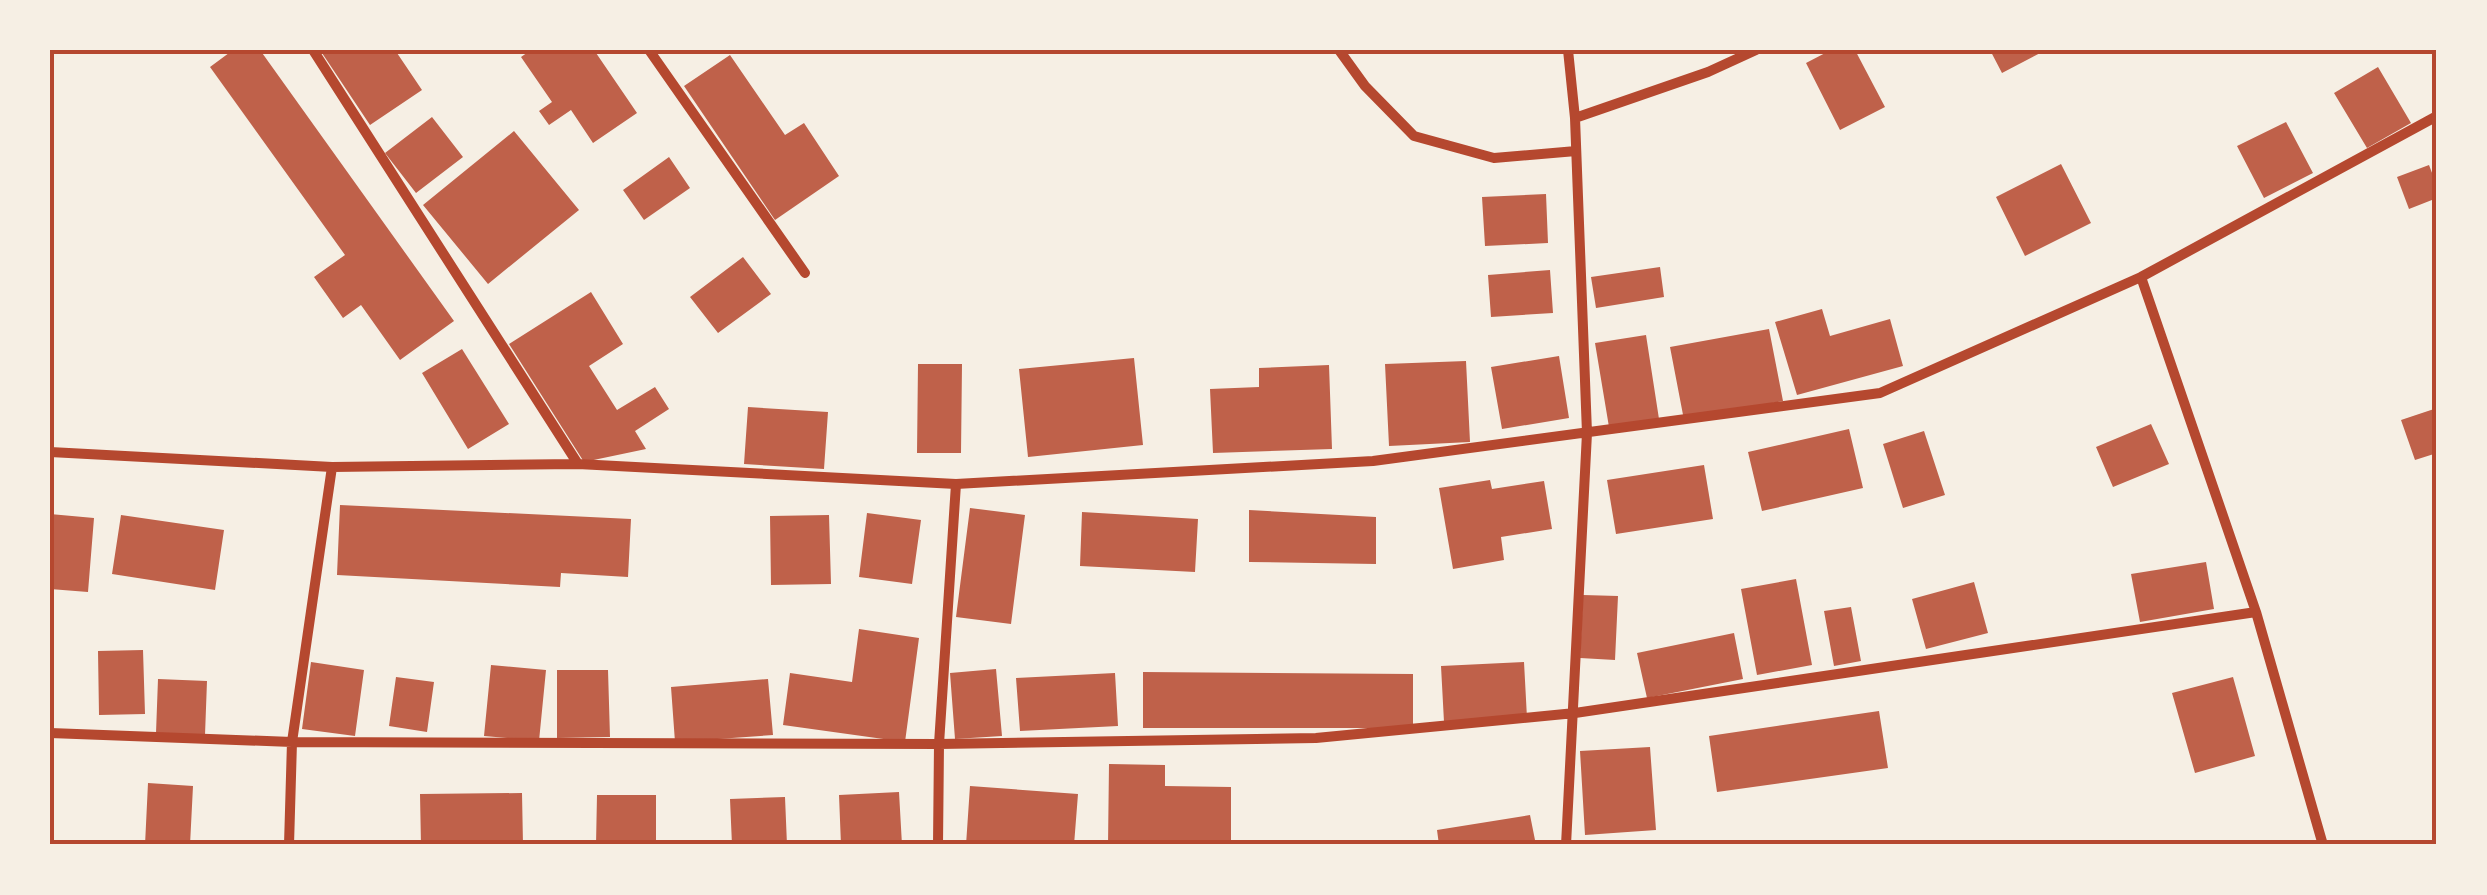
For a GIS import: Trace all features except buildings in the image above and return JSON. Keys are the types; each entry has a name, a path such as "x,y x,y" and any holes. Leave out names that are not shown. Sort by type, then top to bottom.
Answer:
{"street":[{"path":"313,50 578,464"},
{"path":"649,50 806,274"},
{"path":"1339,50 1365,86 1414,136 1494,158 1576,151"},
{"path":"1566,845 1587,433 1575,118 1568,50"},
{"path":"1575,118 1708,72 1756,50"},
{"path":"50,452 332,468 578,464 956,484 1374,461 1880,394 2141,277 2437,116"},
{"path":"2141,277 2256,612 2323,845"},
{"path":"290,845 292,742 332,468"},
{"path":"938,845 939,744 956,484"},
{"path":"50,734 292,742 939,744 1316,738 1575,713 2256,612"}]}
